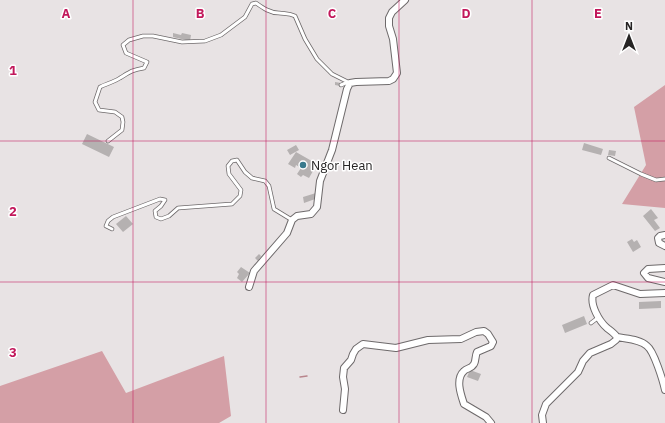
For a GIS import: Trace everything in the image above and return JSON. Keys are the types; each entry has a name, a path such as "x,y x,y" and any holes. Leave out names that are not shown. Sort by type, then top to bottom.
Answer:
{"street":[{"path":"249,287 254,271 288,233 294,217 311,214 319,200 320,181 332,150 349,83 389,81 393,79 397,73 389,18 392,12 405,0"},
{"path":"665,235 660,236 658,240 659,243 665,246"},
{"path":"665,268 648,270 644,273 648,278 665,282"},
{"path":"665,293 640,294 616,285 610,286 596,293 592,297 599,317 607,328 614,332 617,337 638,341 651,349 661,373 665,390"},
{"path":"343,410 345,389 343,377 344,368 351,360 356,349 363,344 396,348 428,340 461,338 476,332 484,331 491,337 493,342 491,346 478,352 475,356 474,364 470,369 465,370 461,374 459,387 464,404 486,418 490,423"},
{"path":"544,423 542,415 546,404 578,372 583,360 590,353 611,344 617,337"}],"lane":[{"path":"108,141 122,130 123,122 122,117 115,112 99,110 95,102 100,87 120,78 127,72 144,68 147,62 126,53 123,45 129,40 142,36 153,36 182,42 205,40 221,35 245,17 252,4 256,3 266,10 278,14 289,13 295,16 305,39 317,59 332,74 349,83"},
{"path":"342,85 349,83"},
{"path":"609,158 656,180 665,178"},
{"path":"112,230 106,226 108,221 113,217 160,199 165,200 161,206 155,210 156,217 161,219 169,216 178,208 232,204 240,196 241,190 229,174 228,166 232,161 237,160 245,172 252,178 265,181 269,186 274,209 292,220"},
{"path":"591,323 599,317"}],"shaded area":[{"path":"665,85 665,208 622,204 646,165 634,107"},
{"path":"102,351 126,393 224,356 231,416 219,423 0,423 0,386"}],"building":[{"path":"173,33 191,35 190,41 173,37"},
{"path":"335,82 341,83 340,86 335,85"},
{"path":"87,134 114,147 109,157 82,144"},
{"path":"584,143 603,149 601,155 582,150"},
{"path":"296,145 299,150 290,155 287,150"},
{"path":"609,150 616,151 615,156 608,155"},
{"name":"Ngor Hean","path":"296,152 317,164 309,178 303,175 301,177 297,174 301,168 296,165 295,168 288,164"},
{"path":"316,193 318,198 304,203 303,197"},
{"path":"651,209 658,218 654,220 660,228 655,231 643,216"},
{"path":"126,216 133,224 123,232 116,224"},
{"path":"632,239 634,242 637,240 641,247 633,252 627,242"},
{"path":"259,254 261,256 258,261 255,258"},
{"path":"241,267 250,273 242,282 237,278 239,274 237,272"},
{"path":"661,301 661,308 639,309 639,302"},
{"path":"584,316 587,324 565,333 562,325"},
{"path":"470,370 481,374 478,381 467,377"}],"waterway":[{"path":"300,377 307,376"}],"place":[{"name":"Ngor Hean","path":"303,165"}]}
